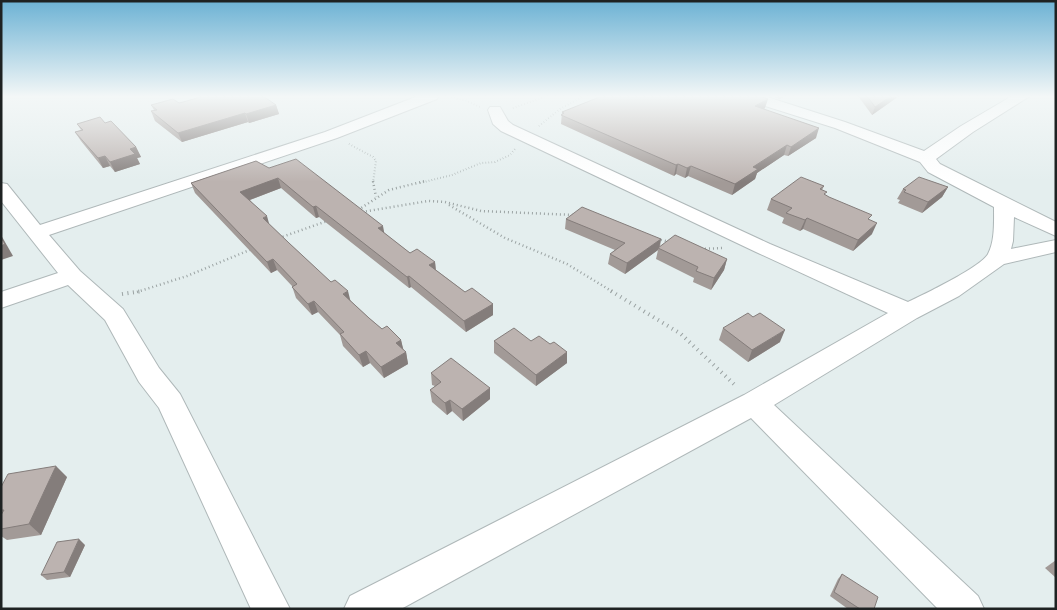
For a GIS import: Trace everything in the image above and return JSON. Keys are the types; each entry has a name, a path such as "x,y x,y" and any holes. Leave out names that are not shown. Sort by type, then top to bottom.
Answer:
{"street":[{"path":"36,233 358,124"},
{"path":"503,124 763,248 908,312"},
{"path":"838,124 926,158 934,168 1056,230"},
{"path":"926,158 975,124"},
{"path":"1,188 72,276 114,315 149,374 170,402 271,609"},
{"path":"997,259 1003,241 1004,205"},
{"path":"363,609 754,403 908,312 951,291 997,259 1056,246"},
{"path":"1,300 72,276"},
{"path":"754,403 966,609"}],"path":[{"path":"542,124 510,155 495,162 478,164 452,175 389,190 352,214 421,202 444,202 481,211 581,216"},
{"path":"331,135 375,159 373,180 376,197"},
{"path":"444,202 505,238 567,264 681,334 754,403"},
{"path":"274,240 308,226 335,219"},
{"path":"651,238 676,243"},
{"path":"93,294 125,294 144,290 177,279 256,247"},
{"path":"700,249 763,248"}],"building":[{"path":"77,124 114,124 136,147 130,149 135,154 110,162 105,156 98,158 75,132 83,130"},
{"path":"168,124 207,124 178,133"},
{"path":"583,124 809,124 819,128 791,147 787,145 753,167 758,169 735,184 691,166 687,168"},
{"path":"296,159 383,226 378,228 410,253 417,249 435,262 429,265 465,292 472,288 493,304 464,321 409,276 407,277 316,206 313,207 278,178 240,192 267,216 263,218 331,282 335,280 348,291 343,294 369,318 382,329 387,326 401,340 396,343 406,352 381,367 366,351 359,355 340,334 344,332 314,301 308,304 292,287 297,284 273,259 267,262 191,183 256,161 269,168"},
{"path":"801,177 824,186 820,189 827,192 824,194 829,197 872,215 868,219 877,223 858,240 807,218 805,220 786,213 792,208 771,199"},
{"path":"919,177 948,187 928,202 904,192 906,190 903,189"},
{"path":"582,207 661,239 627,263 610,254 625,243 566,219"},
{"path":"675,235 727,259 714,278 696,271 698,267 658,248"},
{"path":"1,238 5,244 1,246"},
{"path":"748,313 753,317 760,313 785,330 752,350 723,328"},
{"path":"514,328 531,341 539,336 550,344 554,342 567,352 536,375 494,341"},
{"path":"451,358 490,388 462,409 450,400 445,403 430,390 441,382 431,373"},
{"path":"56,466 29,524 1,529 1,515 4,510 1,510 1,487 8,474"},
{"path":"79,539 64,572 41,575 57,542"},
{"path":"842,574 878,597 874,609 860,609 834,592"}]}
